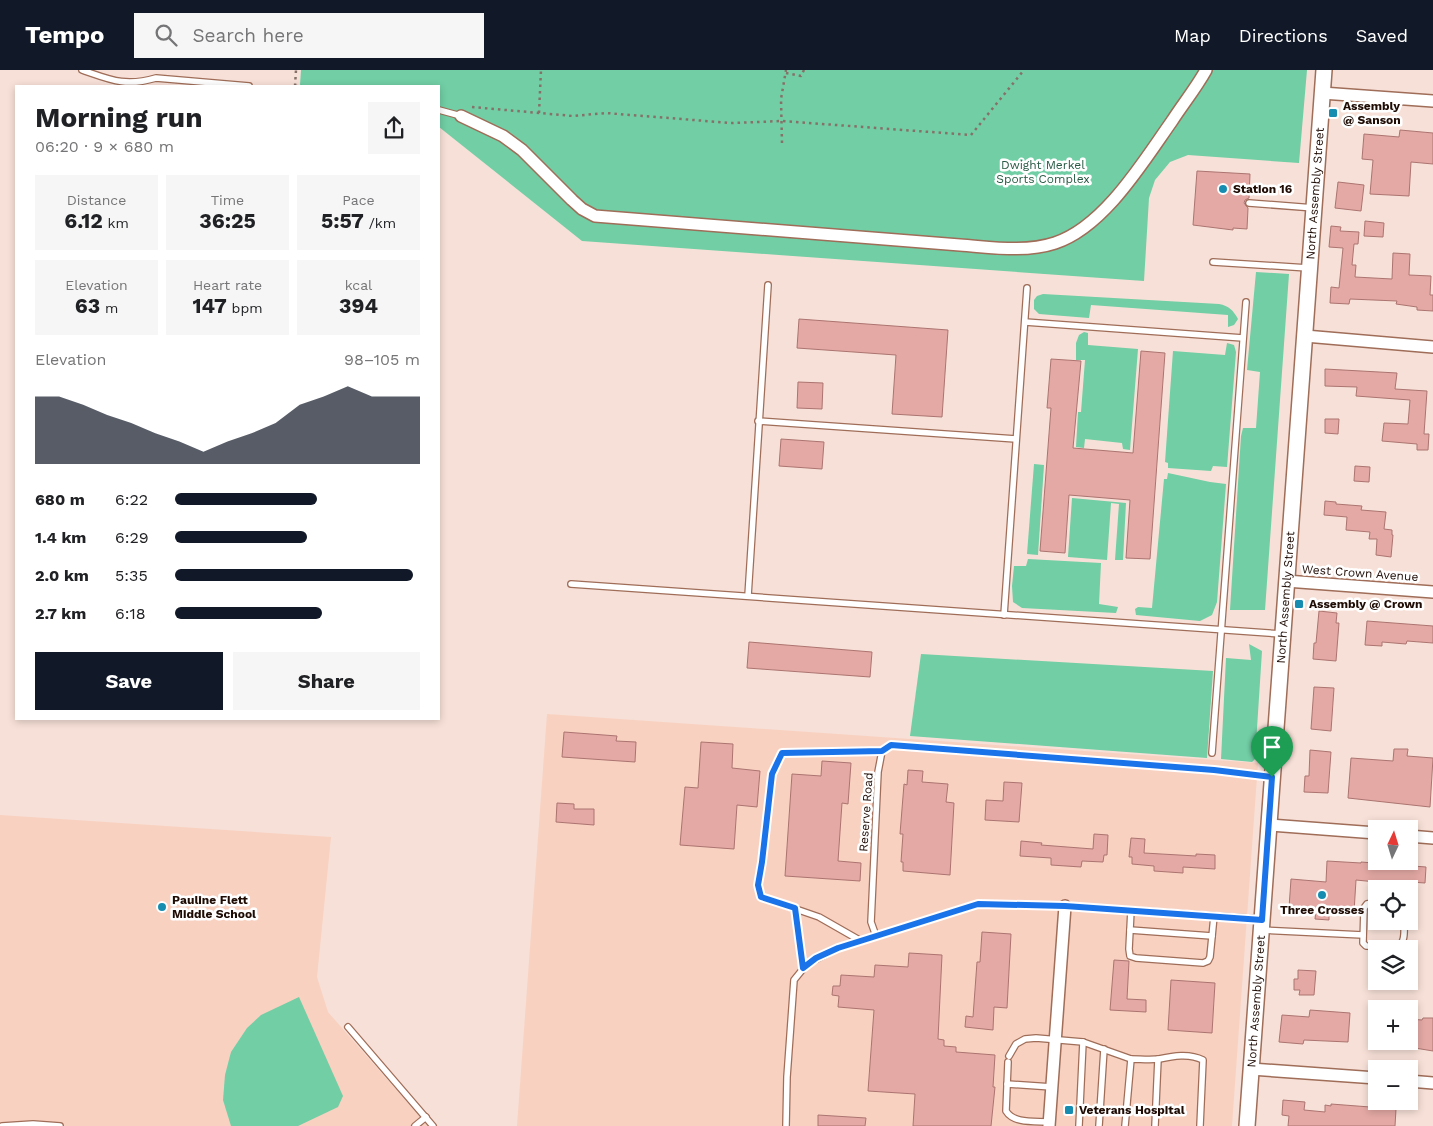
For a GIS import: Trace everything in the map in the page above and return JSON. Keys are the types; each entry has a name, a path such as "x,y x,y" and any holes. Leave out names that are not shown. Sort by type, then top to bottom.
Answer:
{"main road":[{"name":"North Assembly Street","path":"1247,1126 1324,70"}],"street":[{"path":"460,116 503,136 522,150 572,200 594,216 960,246 1019,248 1055,243 1072,235 1091,222 1110,205 1206,70"},
{"path":"1322,93 1433,101"},
{"path":"1305,336 1433,347"},
{"name":"West Crown Avenue","path":"1286,581 1433,592"},
{"path":"1268,825 1368,832"},
{"path":"1418,837 1433,838"},
{"path":"1049,1124 1065,906"},
{"path":"1251,1069 1368,1077"},
{"path":"1418,1082 1433,1083"}],"lane":[{"path":"82,70 127,83 142,83 156,78 237,85"},
{"path":"440,110 460,116"},
{"path":"1248,203 1314,208"},
{"path":"1213,262 1310,268"},
{"path":"748,596 768,285"},
{"path":"1004,615 1027,288"},
{"path":"1212,753 1246,302"},
{"path":"1024,322 1243,338"},
{"path":"758,421 1016,439"},
{"path":"571,584 1282,634"},
{"path":"861,941 819,917 761,897 758,885 764,852 772,774 782,753 882,751 891,745 1205,769 1272,777"},
{"name":"Reserve Road","path":"876,936 871,922 871,890 878,772 882,751"},
{"path":"786,1126 786,1077 794,980 803,968 816,958 838,948 978,904 1065,906 1214,916 1262,925 1363,935"},
{"path":"1368,904 1364,908 1363,943 1366,946 1396,948 1403,942 1404,930"},
{"path":"795,908 803,968"},
{"path":"1131,910 1130,956 1203,963 1208,961 1210,957 1214,916"},
{"path":"1130,930 1212,936"},
{"path":"348,1027 434,1126"},
{"path":"1049,1124 1015,1119 1009,1117 1006,1111 1009,1059 1016,1044 1025,1039 1036,1038 1084,1042 1130,1059 1158,1059 1172,1055 1203,1060 1200,1126"},
{"path":"1079,1126 1084,1042"},
{"path":"1099,1126 1104,1049"},
{"path":"1125,1126 1130,1059"},
{"path":"1155,1126 1158,1059"},
{"path":"1007,1084 1052,1087"},
{"path":"415,1126 426,1117"},
{"path":"2,1126 18,1124 60,1126"}],"path":[{"path":"295,85 296,70"},
{"path":"539,113 541,70"},
{"path":"782,143 781,99 786,71 801,76 804,70"},
{"path":"471,107 573,116 606,113 731,123 782,121 971,134 1024,70"}],"shaded area":[{"path":"547,714 1258,763 1232,1126 517,1126"},
{"name":"Pauline Flett Middle School","path":"0,815 331,837 317,977 328,1012 428,1126 0,1126"}],"green space":[{"name":"Dwight Merkel Sports Complex","path":"301,70 1307,70 1299,163 1188,155 1170,162 1155,180 1149,198 1144,281 582,241 440,128 440,85 300,85"},
{"path":"1256,272 1289,274 1265,610 1230,610 1241,436 1243,428 1256,428 1260,372 1247,370"},
{"path":"1043,294 1219,304 1230,309 1238,319 1234,325 1228,327 1228,315 1091,305 1089,318 1039,314 1034,309 1034,300 1037,296"},
{"path":"1084,332 1088,333 1088,345 1138,349 1130,450 1123,449 1122,443 1085,439 1084,448 1076,447 1078,412 1081,412 1085,360 1076,360 1076,343 1079,335"},
{"path":"1227,343 1234,345 1236,352 1227,467 1213,466 1211,471 1168,468 1168,463 1165,462 1173,351 1225,355"},
{"path":"1034,464 1044,465 1038,555 1027,554"},
{"path":"1168,473 1226,484 1217,602 1212,615 1200,621 1136,615 1135,609 1138,607 1152,608 1164,479 1167,479"},
{"path":"1072,498 1126,503 1123,560 1115,560 1119,504 1111,503 1107,560 1068,557"},
{"path":"1028,559 1101,563 1099,604 1118,607 1116,613 1022,608 1013,602 1014,566 1026,566"},
{"path":"1249,644 1262,651 1255,759 1252,762 1221,759 1226,658 1251,660"},
{"path":"921,654 1213,671 1207,758 910,736"},
{"path":"299,997 343,1096 338,1107 298,1126 231,1126 223,1100 225,1075 231,1052 247,1028 261,1015"}],"building":[{"path":"1400,130 1433,133 1433,164 1411,162 1409,196 1370,194 1373,160 1362,159 1364,134 1399,137"},
{"name":"Station 16","path":"1197,171 1250,174 1249,198 1244,203 1248,208 1247,229 1233,228 1233,230 1193,225"},
{"path":"1338,182 1364,185 1361,211 1335,208"},
{"path":"1365,221 1384,223 1383,237 1364,236"},
{"path":"1331,226 1341,227 1340,231 1359,232 1358,244 1354,244 1352,265 1356,265 1355,277 1392,279 1393,253 1410,254 1409,275 1431,276 1430,295 1433,295 1433,311 1417,310 1417,307 1396,304 1397,301 1350,299 1349,304 1330,303 1331,287 1339,288 1343,248 1329,247"},
{"path":"799,319 948,330 942,417 892,414 896,355 797,348"},
{"path":"1141,351 1165,353 1150,559 1126,558 1130,500 1069,495 1065,553 1040,551 1051,408 1047,408 1051,359 1081,361 1073,448 1133,453"},
{"path":"1325,369 1397,373 1395,389 1427,391 1424,434 1429,434 1428,450 1417,450 1417,444 1382,441 1384,423 1408,424 1410,400 1356,396 1357,387 1325,386"},
{"path":"798,382 823,383 822,409 797,408"},
{"path":"1325,419 1339,419 1338,434 1325,433"},
{"path":"781,439 824,442 822,469 779,466"},
{"path":"1355,466 1370,467 1369,482 1354,481"},
{"path":"1325,501 1362,506 1361,510 1386,512 1384,529 1392,530 1393,535 1391,557 1376,555 1377,539 1369,539 1370,532 1346,530 1347,517 1324,515"},
{"path":"1319,611 1337,613 1336,623 1339,623 1336,661 1313,659"},
{"path":"1367,621 1433,626 1433,643 1407,641 1406,644 1382,642 1382,646 1365,645"},
{"path":"749,642 872,652 870,677 747,668"},
{"path":"1314,687 1334,688 1331,731 1311,729"},
{"path":"564,732 617,736 616,741 636,742 635,762 562,757"},
{"path":"701,742 733,744 732,768 760,771 757,807 737,805 734,849 680,845 685,787 698,788"},
{"path":"1394,749 1408,749 1407,756 1433,758 1430,807 1348,798 1351,758 1393,761"},
{"path":"1310,750 1331,752 1328,793 1304,792 1305,776 1309,776"},
{"path":"822,761 851,763 848,804 842,803 838,861 861,863 860,881 785,876 792,774 821,776"},
{"path":"908,770 923,771 922,782 948,784 946,802 954,803 950,875 903,871 903,862 901,862 903,834 900,834 904,784 907,785"},
{"path":"1004,782 1022,783 1019,822 985,820 986,800 1003,801"},
{"path":"557,803 574,804 574,809 594,809 594,825 556,822"},
{"path":"1094,834 1108,835 1107,855 1104,855 1103,862 1082,861 1081,867 1051,865 1051,858 1020,856 1021,841 1042,843 1041,845 1093,849"},
{"path":"1131,838 1145,839 1144,853 1196,856 1196,854 1215,855 1215,869 1183,867 1183,873 1154,871 1154,866 1132,864 1132,857 1129,857"},
{"name":"Three Crosses","path":"1327,861 1368,863 1368,870 1418,870 1418,866 1426,867 1425,883 1418,883 1418,880 1356,880 1354,912 1329,911 1329,920 1315,919 1316,910 1289,908 1291,879 1326,882"},
{"path":"982,932 1011,934 1007,1008 994,1007 993,1030 965,1027 966,1016 973,1017 977,962 980,962"},
{"path":"909,953 942,955 938,1039 944,1040 944,1046 956,1047 956,1052 995,1055 993,1087 995,1087 991,1126 913,1126 915,1094 868,1091 874,1010 838,1007 839,996 832,995 833,986 840,986 841,975 874,977 875,965 908,967"},
{"path":"1114,960 1129,961 1127,999 1146,1000 1146,1012 1110,1010"},
{"path":"1298,970 1316,971 1314,995 1299,995 1300,990 1294,990 1294,979 1298,979"},
{"path":"1171,980 1215,983 1212,1033 1168,1030"},
{"path":"1310,1010 1350,1013 1348,1042 1304,1040 1303,1044 1279,1042 1282,1015 1309,1017"},
{"path":"1423,1018 1433,1018 1433,1051 1418,1048 1418,1020 1422,1020"},
{"path":"1283,1100 1305,1102 1304,1110 1325,1112 1325,1105 1331,1106 1331,1104 1368,1107 1368,1110 1396,1110 1395,1126 1288,1126 1289,1116 1282,1115"},
{"path":"818,1115 866,1118 865,1126 818,1126"}],"place":[{"name":"Assembly @ Sanson","path":"1333,113"},
{"name":"Station 16","path":"1223,189"},
{"name":"Assembly @ Crown","path":"1299,604"},
{"name":"Three Crosses","path":"1322,895"},
{"name":"Pauline Flett Middle School","path":"162,907"},
{"name":"Veterans Hospital","path":"1069,1110"}],"route":[{"path":"891,745 1214,770 1272,777 1262,920 1065,906 978,904 838,948 816,958 803,968 795,908 761,897 758,885 772,774 782,753 882,751 891,745"}]}
